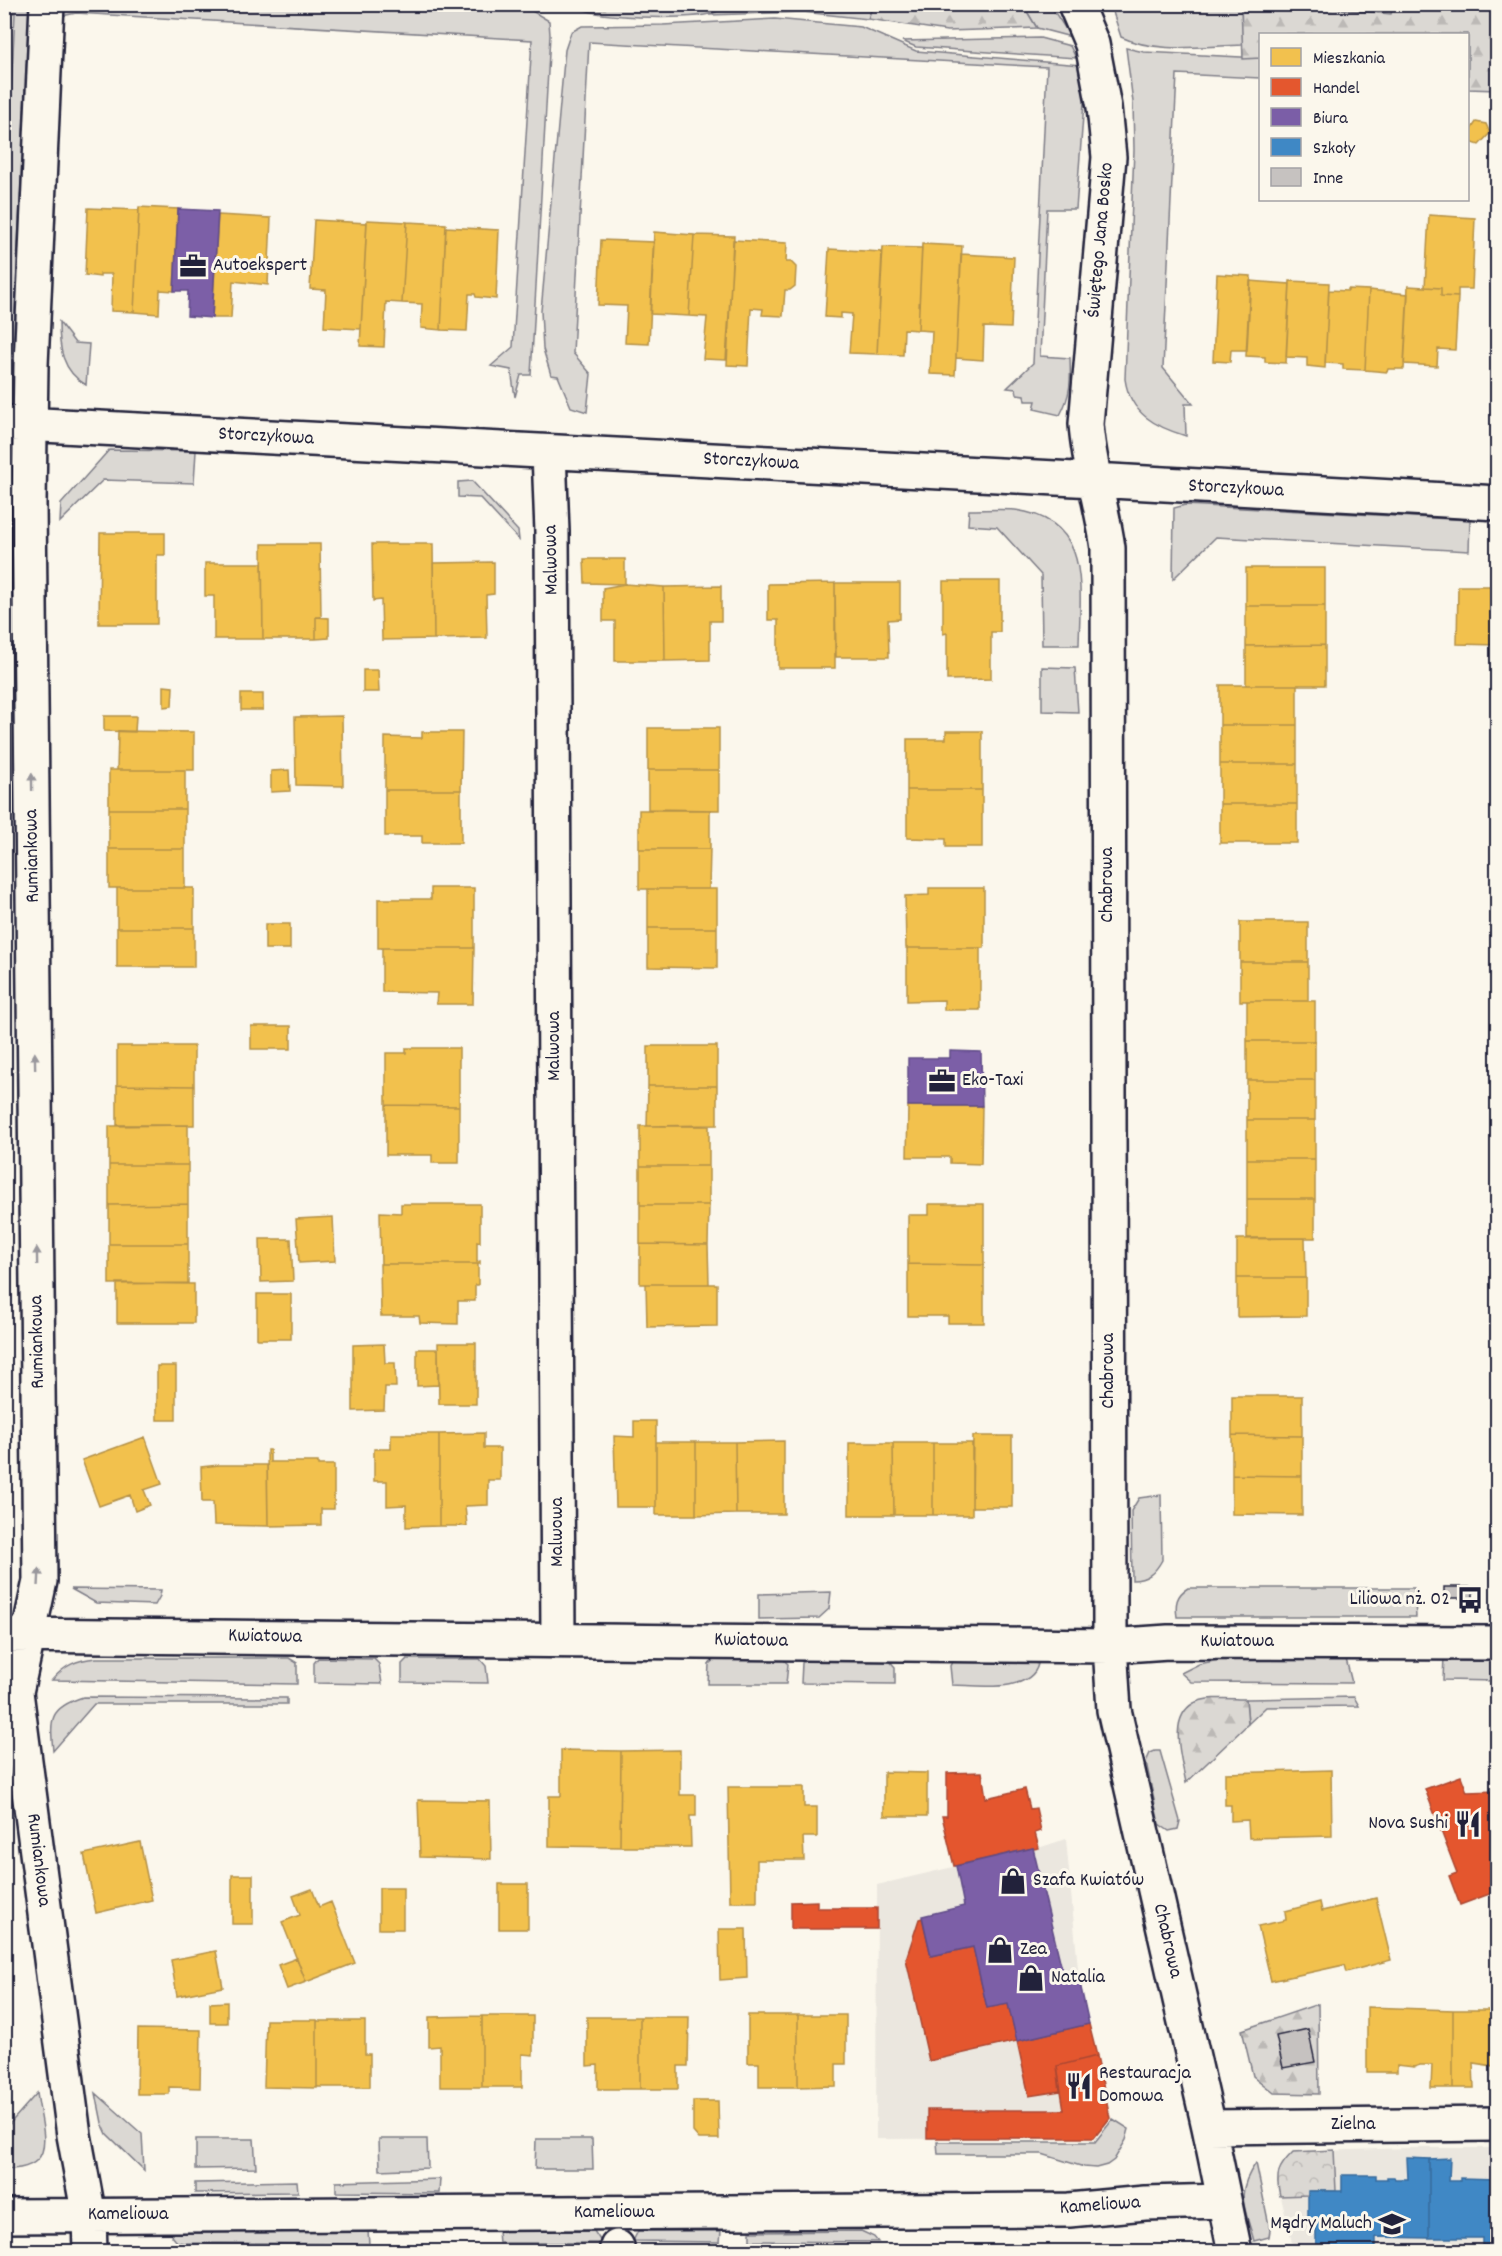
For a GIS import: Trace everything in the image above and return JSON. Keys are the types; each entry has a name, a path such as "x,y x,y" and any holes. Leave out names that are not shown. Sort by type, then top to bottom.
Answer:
{"street":[{"name":"Rumiankowa","path":"47,4 31,365 18,424 29,515 40,1581 17,1635 16,1692 74,2135 89,2216 90,2252"},
{"name":"Świętego Jana Bosko","path":"1075,4 1092,44 1104,107 1109,157 1086,424 1088,455 1094,480"},
{"name":"Storczykowa","path":"18,424 1094,480 1497,504"},
{"name":"Malwowa","path":"549,452 552,532 558,1639"},
{"name":"Chabrowa","path":"1094,480 1102,510 1108,558 1110,1646 1114,1710 1209,2127 1235,2252"},
{"name":"Kwiatowa","path":"17,1635 1110,1646 1168,1642 1497,1643"},
{"name":"Zielna","path":"1209,2127 1497,2124"},
{"name":"Kameliowa","path":"4,2216 1070,2210 1145,2203 1224,2201"}],"shaded area":[{"path":"1066,1839 1079,1979 1110,2118 1094,2138 876,2139 877,1885 1035,1849"},
{"name":"Mądry Maluch","path":"1497,2148 1497,2251 1294,2251 1277,2181 1281,2164 1293,2152"}],"green space":[{"path":"5,4 26,5 29,9 14,333 9,353 5,354 5,210 15,13 5,12"},
{"path":"63,4 510,4 522,5 549,21 531,375 521,375 515,397 511,370 491,366 513,347 532,40 76,13 62,16"},
{"path":"1115,4 1241,5 1243,45 1180,48 1150,46 1135,42 1121,37 1112,9"},
{"path":"575,5 731,5 698,16 639,17 598,13"},
{"path":"731,5 811,5 822,9 825,5 873,5 868,19 803,12 709,15"},
{"path":"873,5 1023,5 1037,28 947,31 868,19"},
{"path":"1023,5 1050,5 1071,37 1037,28"},
{"path":"1241,5 1298,5 1391,14 1394,5 1497,5 1497,90 1469,89 1469,33 1259,33 1259,58 1243,59"},
{"path":"1298,5 1394,5 1391,14"},
{"path":"775,19 861,27 916,51 1081,65 1085,89 1076,209 1047,209 1040,356 1070,358 1070,387 1060,415 1034,409 1036,401 1025,401 1024,395 1017,394 1016,389 1007,388 1033,363 1047,67 589,42 573,353 591,374 587,412 571,407 558,376 551,375 543,349 541,311 565,50 571,32 582,26 663,25"},
{"path":"1040,38 1070,46 1076,58 916,47 902,41"},
{"path":"1126,48 1144,52 1259,58 1259,78 1177,74 1163,368 1193,404 1185,404 1186,436 1146,417 1132,401 1125,379 1134,150 1133,102"},
{"path":"59,322 75,343 89,344 86,385 67,366 61,350"},
{"path":"109,450 196,451 194,483 103,480 60,522 61,504"},
{"path":"472,481 518,531 519,540 480,498 458,497 458,482"},
{"path":"1185,505 1470,520 1469,551 1216,537 1173,579 1174,508"},
{"path":"969,510 1015,510 1040,516 1058,527 1069,542 1076,560 1080,601 1079,645 1042,645 1041,575 997,527 968,525"},
{"path":"1042,667 1075,668 1078,712 1042,711"},
{"path":"1161,1495 1162,1560 1150,1575 1132,1580 1131,1511 1139,1498"},
{"path":"1188,1588 1414,1588 1416,1617 1177,1617 1177,1600"},
{"path":"71,1589 161,1590 155,1605 96,1603"},
{"path":"831,1592 829,1609 819,1618 759,1619 759,1594"},
{"path":"1444,1657 1497,1658 1497,1681 1443,1680"},
{"path":"96,1658 289,1658 297,1663 297,1684 52,1680 71,1664"},
{"path":"318,1658 374,1659 379,1664 382,1684 314,1683 314,1663"},
{"path":"716,1658 781,1658 788,1664 786,1684 708,1684 709,1664"},
{"path":"887,1658 895,1667 895,1684 801,1683 802,1663 808,1659"},
{"path":"407,1659 480,1659 486,1666 488,1683 402,1682 402,1664"},
{"path":"1346,1659 1352,1683 1191,1682 1181,1673 1199,1664 1219,1660"},
{"path":"953,1660 1022,1660 1038,1664 1033,1674 1014,1684 952,1685 950,1666"},
{"path":"83,1697 287,1698 287,1704 94,1704 53,1751 54,1716 64,1706"},
{"path":"1354,1697 1359,1706 1266,1707 1248,1724 1246,1699"},
{"path":"1206,1699 1246,1699 1248,1724 1186,1783 1178,1740 1181,1719 1186,1710 1194,1703"},
{"path":"1160,1751 1180,1821 1178,1829 1169,1831 1159,1824 1146,1762 1150,1753"},
{"path":"1318,2004 1319,2094 1274,2093 1253,2076 1242,2030"},
{"path":"37,2093 44,2134 41,2155 34,2163 22,2168 5,2169 5,2129"},
{"path":"96,2093 142,2134 144,2170 107,2134 102,2123"},
{"path":"1113,2119 1129,2129 1126,2140 1114,2160 1096,2168 1084,2167 1042,2154 938,2154 937,2142 1095,2142"},
{"path":"196,2139 254,2139 256,2168 196,2169"},
{"path":"379,2139 427,2139 428,2168 380,2170"},
{"path":"536,2139 592,2139 593,2169 535,2169"},
{"path":"1334,2150 1336,2191 1309,2191 1308,2195 1280,2196 1279,2171 1293,2152"},
{"path":"1256,2163 1270,2230 1269,2237 1254,2241 1245,2210 1243,2192 1249,2174"},
{"path":"440,2179 439,2193 336,2192 336,2182"},
{"path":"297,2181 298,2192 195,2193 195,2183"},
{"path":"173,2230 368,2231 369,2244 184,2243 177,2242 172,2236"},
{"path":"498,2231 594,2231 602,2243 499,2243"},
{"path":"638,2231 721,2231 720,2242 633,2241"},
{"path":"861,2231 874,2237 878,2242 750,2241 750,2232"}],"building: Mieszkania":[{"path":"1476,122 1486,124 1490,133 1479,145 1470,142 1470,131"},
{"path":"139,207 178,209 174,291 160,290 159,314 134,312"},
{"path":"88,208 139,210 134,312 111,311 112,274 100,274 100,277 85,275"},
{"path":"218,215 271,218 268,285 233,281 231,318 212,318"},
{"path":"1429,215 1475,218 1472,289 1458,289 1458,297 1441,296 1441,288 1425,287"},
{"path":"314,220 367,223 361,329 324,327 326,290 310,289"},
{"path":"367,220 407,222 402,303 386,302 384,347 360,346"},
{"path":"407,222 446,224 441,330 421,328 422,304 402,303"},
{"path":"446,227 499,230 496,299 469,294 467,331 441,330"},
{"path":"654,232 694,235 689,316 650,314"},
{"path":"694,235 734,236 726,360 703,359 707,317 689,316"},
{"path":"601,240 654,242 649,344 625,343 627,306 598,305"},
{"path":"733,240 787,243 786,262 791,262 796,267 795,286 790,290 785,290 783,316 762,315 763,309 751,308 748,366 727,365"},
{"path":"922,244 962,246 955,375 930,374 932,331 918,330"},
{"path":"883,247 922,248 918,330 904,329 903,355 877,354"},
{"path":"829,249 882,252 877,354 849,353 852,314 841,313 841,318 825,317"},
{"path":"961,254 1014,257 1011,328 984,327 983,360 956,358"},
{"path":"1217,274 1251,276 1247,350 1231,350 1230,362 1213,361"},
{"path":"1250,281 1290,284 1286,363 1265,362 1265,357 1246,356"},
{"path":"1290,281 1329,283 1325,368 1307,366 1307,358 1286,357"},
{"path":"1408,286 1441,288 1441,296 1458,297 1455,350 1438,349 1437,366 1404,364"},
{"path":"1348,289 1369,290 1365,370 1343,369 1343,364 1325,363 1329,290 1348,291"},
{"path":"1369,290 1408,294 1404,369 1388,369 1387,372 1365,370"},
{"path":"100,533 165,533 165,555 157,555 157,624 99,624"},
{"path":"262,544 320,544 321,617 316,617 316,639 263,639"},
{"path":"372,544 433,544 434,639 382,640 381,600 373,601"},
{"path":"584,559 625,559 625,584 585,583"},
{"path":"494,562 494,594 486,595 487,638 434,639 433,563"},
{"path":"205,563 262,563 263,639 214,639 214,596 205,596"},
{"path":"1246,568 1325,568 1325,606 1246,606"},
{"path":"943,581 1000,581 1000,632 991,632 991,679 947,680 947,633 943,634"},
{"path":"835,583 900,583 900,619 888,620 889,657 836,657"},
{"path":"835,583 835,668 778,668 778,620 768,620 768,584"},
{"path":"625,584 664,587 665,661 615,661 615,621 603,621 603,588"},
{"path":"721,586 721,621 710,621 710,660 665,661 664,587"},
{"path":"1458,586 1498,586 1498,645 1457,644"},
{"path":"1246,606 1325,606 1325,645 1246,646"},
{"path":"316,617 329,618 329,638 316,639"},
{"path":"1325,645 1325,685 1246,685 1246,646"},
{"path":"363,670 378,670 379,692 363,692"},
{"path":"1220,685 1297,685 1297,725 1220,725"},
{"path":"164,686 173,687 172,706 164,707"},
{"path":"241,694 263,694 263,710 241,710"},
{"path":"104,716 136,716 135,732 104,731"},
{"path":"342,716 343,786 296,785 295,717"},
{"path":"1220,725 1297,725 1297,764 1220,764"},
{"path":"648,728 719,728 719,770 648,770"},
{"path":"118,731 194,732 194,770 117,770"},
{"path":"946,731 982,731 982,790 907,790 907,739 946,739"},
{"path":"422,732 462,732 461,790 385,790 385,737 422,738"},
{"path":"1220,764 1297,764 1297,804 1220,804"},
{"path":"109,770 185,770 185,809 109,809"},
{"path":"289,770 290,791 271,792 271,771"},
{"path":"648,770 719,770 719,810 648,809"},
{"path":"385,790 461,790 461,843 422,843 422,836 385,836"},
{"path":"907,790 982,790 982,847 946,847 946,839 907,838"},
{"path":"1220,804 1297,804 1297,843 1220,843"},
{"path":"109,809 185,809 185,849 109,849"},
{"path":"639,810 710,810 710,849 639,849"},
{"path":"109,849 185,849 185,888 109,888"},
{"path":"639,849 710,849 709,889 639,889"},
{"path":"117,888 194,888 194,928 117,928"},
{"path":"431,888 474,888 474,948 378,948 378,899 431,899"},
{"path":"929,888 984,888 984,948 906,948 905,896 929,895"},
{"path":"648,889 717,889 717,928 648,928"},
{"path":"1240,922 1308,922 1308,962 1240,962"},
{"path":"265,924 290,924 290,949 265,949"},
{"path":"117,928 194,928 194,967 117,967"},
{"path":"648,928 717,928 717,968 648,967"},
{"path":"382,948 474,948 473,1004 436,1004 437,993 382,992"},
{"path":"907,948 980,948 980,1010 944,1010 944,1000 907,1001"},
{"path":"1240,962 1308,962 1308,1001 1240,1001"},
{"path":"1247,1001 1315,1001 1315,1041 1247,1041"},
{"path":"251,1026 291,1026 291,1049 251,1049"},
{"path":"1247,1041 1315,1041 1315,1080 1247,1080"},
{"path":"117,1046 194,1046 194,1086 117,1085"},
{"path":"648,1046 717,1046 717,1086 648,1086"},
{"path":"406,1048 459,1048 459,1106 386,1105 386,1053 406,1053"},
{"path":"1247,1080 1315,1080 1315,1120 1247,1120"},
{"path":"117,1085 194,1086 194,1125 117,1125"},
{"path":"648,1086 717,1086 717,1125 647,1126"},
{"path":"386,1105 459,1106 459,1163 432,1163 432,1155 386,1155"},
{"path":"908,1106 982,1106 981,1164 950,1163 950,1157 907,1157"},
{"path":"1247,1120 1315,1120 1315,1159 1247,1159"},
{"path":"188,1125 188,1165 109,1165 109,1126"},
{"path":"640,1126 709,1126 709,1166 640,1166"},
{"path":"1247,1159 1315,1159 1315,1199 1247,1199"},
{"path":"109,1165 188,1165 188,1204 109,1205"},
{"path":"640,1166 709,1166 709,1205 640,1205"},
{"path":"1247,1199 1315,1199 1315,1238 1247,1238"},
{"path":"188,1204 188,1244 109,1244 109,1205"},
{"path":"401,1204 480,1204 480,1242 477,1241 477,1262 480,1261 480,1264 381,1264 380,1212 401,1213"},
{"path":"929,1204 984,1204 984,1265 908,1264 908,1215 929,1215"},
{"path":"640,1205 709,1205 708,1245 640,1244"},
{"path":"333,1217 335,1261 299,1263 296,1219"},
{"path":"1305,1238 1306,1278 1237,1278 1237,1239"},
{"path":"260,1239 291,1239 293,1281 261,1282"},
{"path":"109,1244 188,1244 188,1283 109,1284"},
{"path":"640,1244 708,1245 709,1284 640,1284"},
{"path":"380,1264 478,1264 475,1301 458,1301 458,1324 420,1323 419,1316 381,1316"},
{"path":"908,1264 984,1265 984,1323 948,1323 948,1316 908,1316"},
{"path":"1237,1278 1306,1278 1306,1316 1237,1317"},
{"path":"117,1283 194,1284 194,1323 117,1323"},
{"path":"646,1284 717,1284 717,1326 647,1327"},
{"path":"257,1294 291,1294 291,1339 257,1339"},
{"path":"438,1343 476,1343 476,1404 439,1404"},
{"path":"384,1344 385,1363 395,1363 396,1387 385,1387 384,1410 353,1411 353,1345"},
{"path":"417,1349 438,1349 438,1385 417,1386"},
{"path":"157,1366 176,1366 176,1420 157,1420"},
{"path":"1232,1396 1302,1396 1302,1436 1232,1435"},
{"path":"634,1421 656,1421 656,1507 616,1507 614,1436 634,1437"},
{"path":"484,1433 484,1448 500,1448 500,1480 488,1480 488,1505 465,1506 467,1526 439,1526 439,1434"},
{"path":"391,1434 439,1434 439,1526 406,1527 406,1505 387,1506 387,1481 374,1481 374,1449 391,1449"},
{"path":"1232,1435 1302,1436 1302,1476 1232,1475"},
{"path":"973,1436 1012,1436 1012,1507 972,1507"},
{"path":"145,1437 162,1484 144,1490 150,1505 135,1511 130,1495 99,1506 82,1460"},
{"path":"784,1441 784,1514 736,1514 735,1442"},
{"path":"656,1442 696,1442 696,1515 656,1515"},
{"path":"696,1442 735,1442 736,1514 696,1515"},
{"path":"849,1443 893,1443 894,1515 849,1515"},
{"path":"893,1443 933,1443 933,1515 894,1515"},
{"path":"933,1443 972,1443 972,1515 933,1515"},
{"path":"267,1450 270,1450 270,1462 318,1462 318,1465 334,1465 334,1509 321,1509 321,1525 268,1526"},
{"path":"267,1465 268,1526 214,1525 213,1502 202,1502 201,1467"},
{"path":"1232,1475 1302,1476 1302,1515 1232,1514"},
{"path":"561,1750 621,1751 620,1847 549,1846 549,1796 561,1796"},
{"path":"680,1750 680,1795 696,1795 696,1816 690,1816 691,1847 620,1847 621,1751"},
{"path":"1331,1770 1332,1836 1249,1838 1248,1820 1231,1821 1231,1805 1225,1805 1225,1773"},
{"path":"884,1772 927,1773 927,1816 884,1816"},
{"path":"728,1787 804,1787 804,1807 817,1807 817,1837 803,1837 804,1860 757,1860 757,1902 730,1902"},
{"path":"418,1800 490,1801 491,1859 420,1857"},
{"path":"140,1842 152,1900 96,1913 84,1854"},
{"path":"232,1875 253,1875 253,1924 232,1924"},
{"path":"499,1884 528,1884 528,1929 499,1929"},
{"path":"379,1888 403,1888 403,1929 379,1929"},
{"path":"312,1889 319,1907 331,1902 355,1963 306,1982 282,1922 300,1915 293,1896"},
{"path":"1376,1898 1391,1960 1346,1972 1344,1965 1271,1981 1258,1926 1286,1920 1285,1911 1320,1902 1322,1911"},
{"path":"719,1929 746,1929 747,1978 720,1980"},
{"path":"216,1951 223,1987 177,1996 171,1960"},
{"path":"297,1958 306,1982 287,1989 278,1965"},
{"path":"227,2002 227,2023 210,2023 210,2003"},
{"path":"1367,2007 1453,2010 1453,2088 1431,2088 1432,2065 1414,2067 1397,2065 1397,2072 1367,2072"},
{"path":"1453,2010 1498,2010 1498,2077 1493,2077 1493,2066 1473,2063 1474,2088 1453,2088"},
{"path":"748,2015 798,2015 798,2087 759,2087 759,2063 748,2063"},
{"path":"798,2015 846,2015 846,2064 836,2064 836,2086 798,2087"},
{"path":"482,2016 533,2016 533,2055 522,2054 522,2087 482,2087"},
{"path":"482,2016 482,2087 440,2087 440,2046 429,2047 429,2017"},
{"path":"587,2017 640,2017 640,2089 598,2089 598,2065 587,2066"},
{"path":"640,2017 689,2017 688,2066 678,2066 678,2089 640,2089"},
{"path":"266,2020 317,2020 317,2088 264,2087"},
{"path":"317,2021 365,2021 365,2054 370,2054 370,2087 317,2087"},
{"path":"138,2029 201,2030 200,2088 169,2087 169,2094 137,2094"},
{"path":"693,2101 718,2101 719,2139 699,2139 693,2132"}],"building: Handel":[{"path":"982,1772 986,1798 1025,1789 1030,1809 1036,1808 1041,1831 1035,1833 1039,1848 954,1866 942,1816 947,1816 947,1773"},
{"path":"1461,1776 1467,1792 1497,1791 1498,1781 1498,1879 1495,1892 1460,1905 1449,1876 1457,1873 1425,1789"},
{"path":"817,1901 817,1908 877,1908 877,1929 791,1929 791,1902"},
{"path":"922,1918 931,1956 973,1947 987,2008 1008,2004 1017,2041 929,2061 906,1959 919,1919"},
{"path":"1089,2024 1097,2056 1057,2066 1060,2091 1029,2096 1017,2041"},
{"path":"1097,2056 1110,2118 1094,2138 927,2138 927,2110 1064,2110 1057,2066"}],"building: Biura":[{"path":"178,209 218,211 212,318 187,316 188,291 174,291"},
{"path":"950,1051 981,1052 982,1106 908,1106 908,1058 950,1058"},
{"path":"1033,1848 1065,1982 1079,1979 1089,2024 1017,2041 1008,2004 987,2008 973,1947 931,1956 922,1916 964,1906 956,1866"}],"building: Szkoły":[{"path":"1407,2158 1429,2159 1429,2238 1376,2237 1376,2248 1316,2248 1316,2218 1308,2219 1308,2191 1342,2191 1342,2175 1376,2175 1376,2179 1394,2177 1395,2179 1408,2179"},
{"path":"1450,2158 1449,2181 1460,2181 1460,2178 1498,2179 1498,2247 1482,2247 1482,2238 1429,2238 1429,2159"},
{"path":"1465,2247 1498,2247 1498,2252 1465,2252"}],"building: Inne":[{"path":"1444,1587 1473,1587 1473,1598 1444,1598"},
{"path":"1308,2029 1315,2062 1283,2068 1276,2036"}],"place":[{"name":"Autoekspert","path":"193,266"},
{"name":"Eko-Taxi","path":"942,1081"},
{"name":"Liliowa nż. 02","path":"1470,1600"},
{"name":"Nova Sushi","path":"1468,1824"},
{"name":"Szafa Kwiatów","path":"1013,1881"},
{"name":"Zea","path":"1000,1950"},
{"name":"Natalia","path":"1031,1978"},
{"name":"Restauracja Domowa","path":"1079,2086"},
{"name":"Mądry Maluch","path":"1392,2224"}]}
